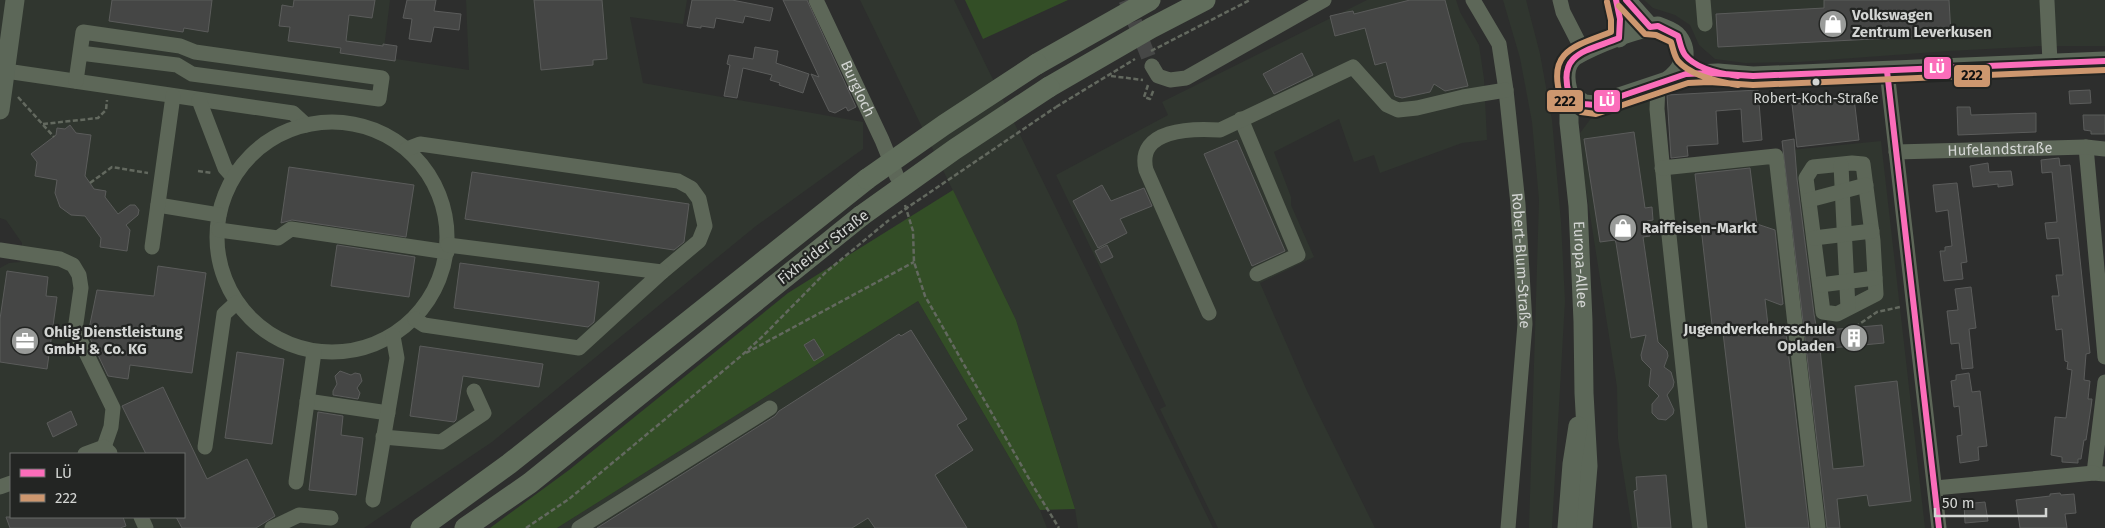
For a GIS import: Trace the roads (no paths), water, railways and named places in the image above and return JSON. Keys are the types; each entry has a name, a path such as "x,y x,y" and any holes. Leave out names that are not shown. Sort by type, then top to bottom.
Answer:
{"highway":[{"name":"Fixheider Straße","path":"422,528 509,464 867,179 1036,64 1150,0"},
{"name":"Fixheider Straße","path":"465,528 530,483 861,216 955,149 1052,97 1152,28 1205,0"}],"main road":[{"path":"0,110 5,77 5,36 15,0"},
{"path":"1616,0 1620,19 1619,38"},
{"path":"1626,0 1650,26"},
{"path":"1583,51 1650,26 1658,26 1678,36 1684,54 1682,66 1676,75"},
{"name":"Europa-Allee","path":"1583,51 1570,60 1566,68 1578,216 1583,321 1588,466 1583,528"},
{"path":"1684,54 1718,73"},
{"path":"1569,94 1584,104 1594,105 1658,84 1676,75 1718,73 1753,76 2105,61"},
{"path":"1571,136 1578,120 1594,105"},
{"name":"Europa-Allee","path":"1567,528 1572,464 1584,393"}],"street":[{"name":"Burgloch","path":"816,0 882,140 897,177"},
{"path":"1155,71 1170,80 1186,78 1324,0"},
{"name":"Robert-Blum-Straße","path":"1473,0 1498,44 1506,90 1518,204 1524,324 1508,528"},
{"path":"1560,0 1563,12 1583,51"},
{"path":"1703,0 1705,24"},
{"path":"2046,0 2050,62"},
{"path":"76,81 82,32 180,46 195,52 382,78 378,99 192,74 177,65 80,53"},
{"path":"1209,313 1144,160 1146,150 1153,142 1172,132 1201,128 1220,130 1353,67 1387,105 1398,110 1506,90"},
{"path":"1887,71 1939,528"},
{"path":"5,77 76,81 293,113 306,125"},
{"path":"1658,84 1657,109 1662,168 1700,528"},
{"path":"152,247 173,96"},
{"path":"199,100 225,168 233,177"},
{"path":"1242,119 1298,255 1257,274"},
{"path":"328,122 356,125 370,128 389,137 407,149 426,169 439,192 446,218 447,249 441,277 430,299 415,318 393,336 368,347 341,353 314,352 284,343 257,326 236,302 223,277 219,249 219,222 226,190 233,177 247,159 265,144 284,132 306,125 328,122"},
{"path":"407,149 420,144 678,180 690,188 699,199 705,226 699,240 578,348 424,325 415,318"},
{"path":"2086,147 2105,357"},
{"name":"Hufelandstraße","path":"1896,152 2105,148"},
{"path":"1662,168 1776,156 1818,528"},
{"path":"1863,164 1872,231 1876,294 1837,314 1823,312 1806,178 1813,167 1841,165 1863,164"},
{"path":"1841,165 1848,308"},
{"path":"1809,200 1866,185"},
{"path":"158,205 278,238 291,229 447,249 662,272"},
{"path":"1814,238 1872,231"},
{"path":"0,250 60,259 73,265 79,274 81,288 75,330 113,408 107,450 90,453"},
{"path":"1820,284 1875,278"},
{"path":"205,447 224,314 236,302"},
{"path":"373,500 397,358 393,336"},
{"path":"296,482 314,352"},
{"path":"1935,488 2099,473 2105,382"},
{"path":"384,437 441,442 484,413 474,391"},
{"path":"307,402 388,412"},
{"path":"579,528 770,408"},
{"path":"272,528 299,515 330,518"}],"tunnel":[{"path":"1126,0 1152,66"}],"place":[{"name":"Volkswagen Zentrum Leverkusen","path":"1833,24"},
{"name":"Robert-Koch-Straße","path":"1816,82"},
{"name":"Raiffeisen-Markt","path":"1623,228"},
{"name":"Jugendverkehrsschule Opladen","path":"1854,338"},
{"name":"Ohlig Dienstleistung GmbH & Co. KG","path":"25,341"}]}
